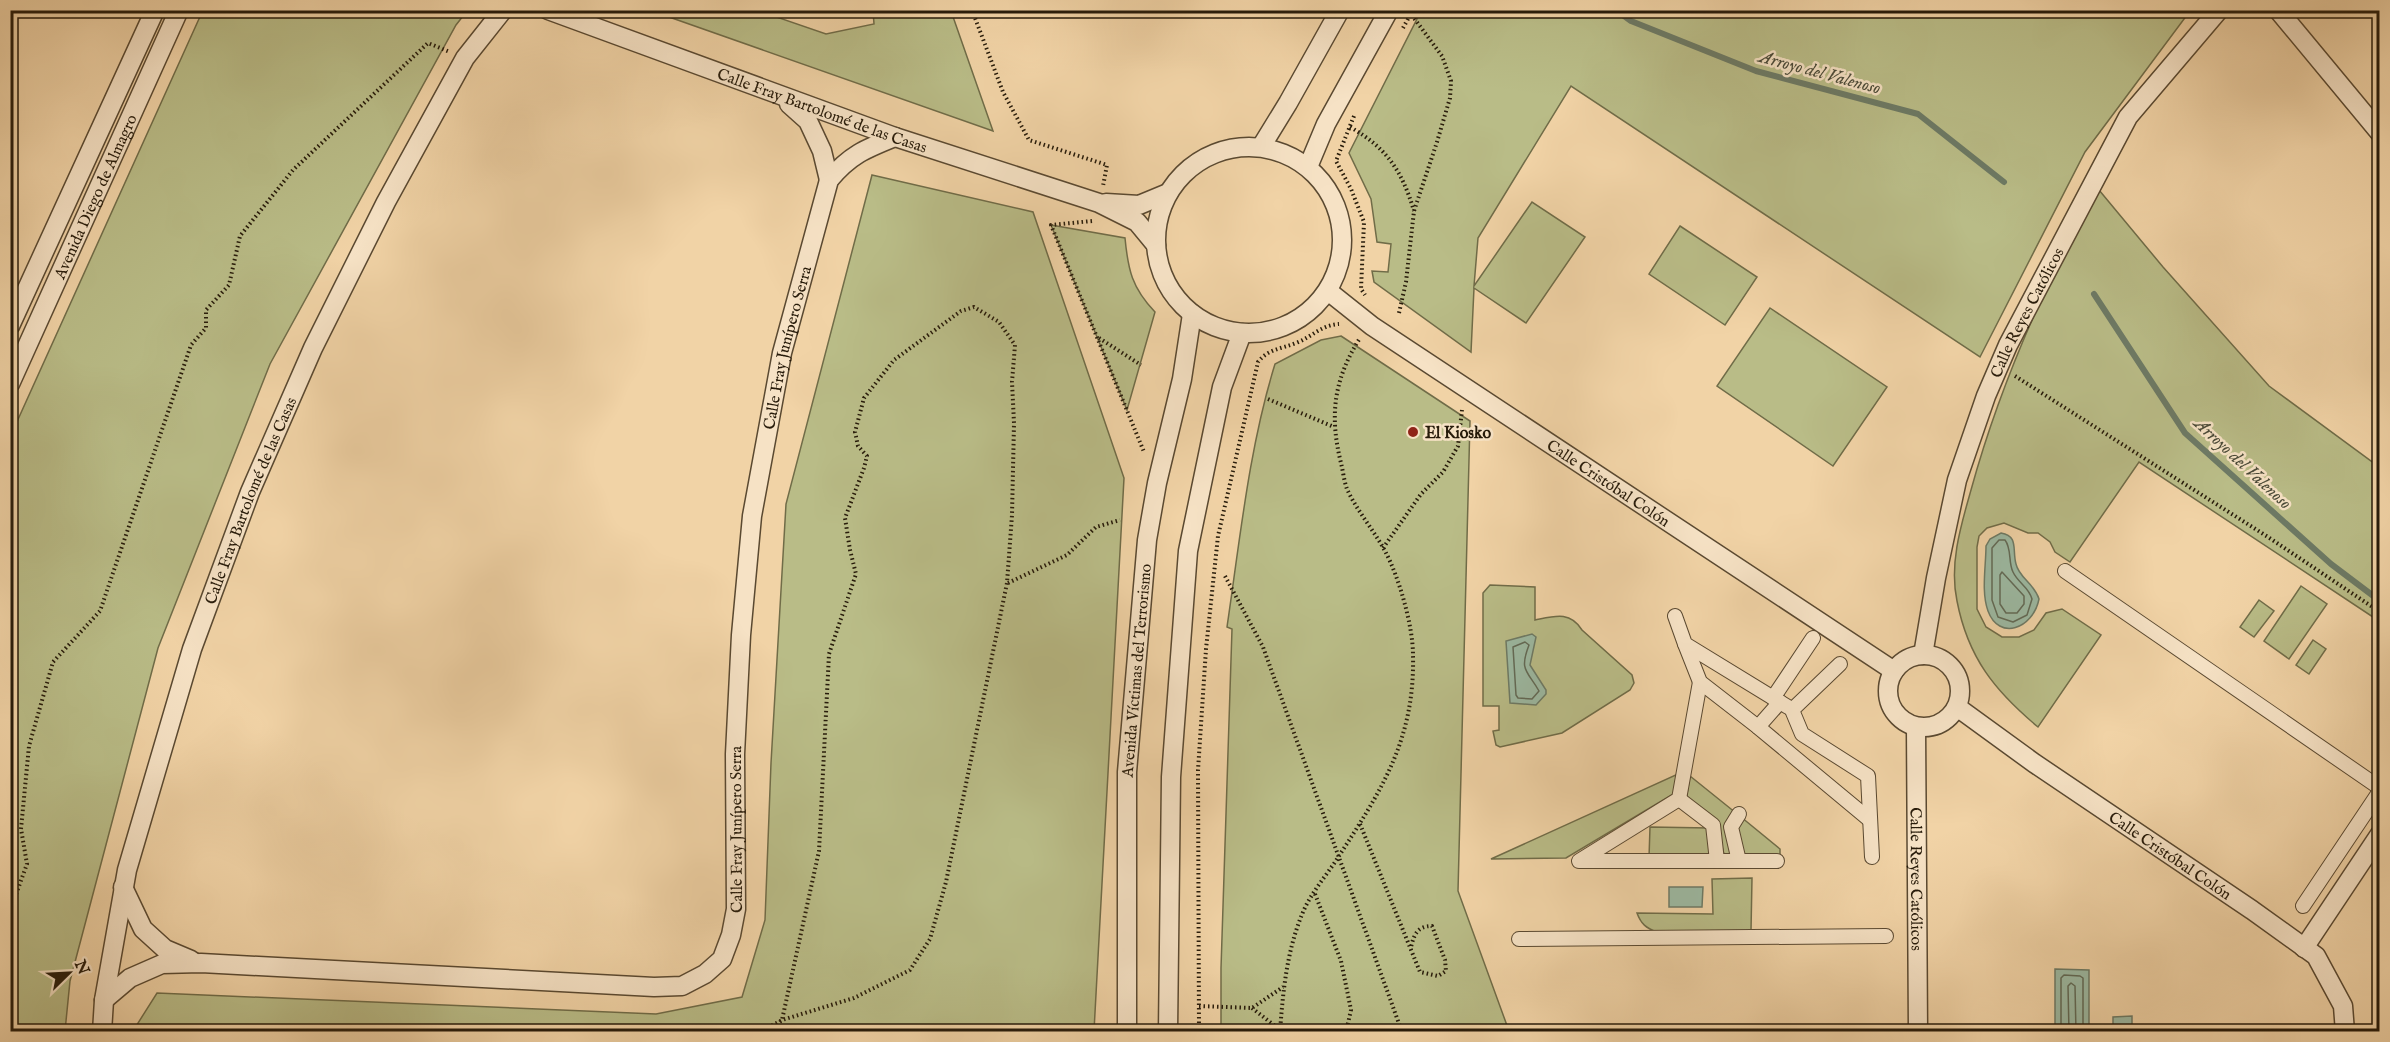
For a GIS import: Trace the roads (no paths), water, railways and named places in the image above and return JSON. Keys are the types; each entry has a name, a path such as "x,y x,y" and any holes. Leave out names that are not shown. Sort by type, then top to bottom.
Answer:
{"street":[{"name":"Avenida Diego de Almagro","path":"10,326 155,10"},
{"name":"Avenida Diego de Almagro","path":"10,384 179,10"},
{"name":"Calle Fray Bartolomé de las Casas","path":"102,1032 104,1000 123,887 192,649 250,492 323,327 386,202 465,58 503,10"},
{"name":"Calle Fray Bartolomé de las Casas","path":"548,10 895,137 1099,203 1137,222 1156,245"},
{"path":"1261,147 1340,10"},
{"path":"1308,167 1326,124 1389,10"},
{"name":"Calle Reyes Católicos","path":"1923,655 1935,578 1957,480 1986,396 2008,345 2128,117 2219,10"},
{"path":"2278,10 2379,134"},
{"name":"Calle Fray Junípero Serra","path":"781,97 808,121 822,151 829,180"},
{"name":"Calle Fray Junípero Serra","path":"104,1000 130,978 162,963 201,963 654,987 682,986 705,974 722,959 731,935 736,909 735,754 741,635 752,516 782,353 829,180 845,161 867,148 895,137"},
{"path":"1233,147 1261,147 1286,154 1308,167 1326,187 1338,212 1342,239 1339,267 1328,291 1311,310 1291,324 1267,332 1242,333 1216,327 1192,314 1170,287 1162,271 1156,245 1158,219 1168,193 1185,172 1208,156 1233,147"},
{"name":"Calle Fray Bartolomé de las Casas","path":"1099,203 1140,205 1168,193"},
{"name":"Calle Cristóbal Colón","path":"1328,291 1361,330 1894,671"},
{"name":"Avenida Víctimas del Terrorismo","path":"1128,1032 1127,772 1147,540 1157,483 1182,379 1192,314"},
{"path":"1168,1032 1171,777 1188,551 1222,387 1242,333"},
{"path":"2065,570 2379,789 2304,906"},
{"path":"1675,616 1700,682 1870,820"},
{"path":"1782,703 1812,638"},
{"path":"1685,644 1782,703 1802,734 1868,776 1872,857"},
{"path":"1923,655 1946,662 1954,671 1959,683 1960,695 1957,707 1950,717 1928,728 1916,727 1896,715 1890,705 1888,693 1889,682 1894,671 1902,662 1923,655"},
{"path":"1758,727 1782,703 1840,664"},
{"path":"1700,682 1679,799 1579,861 1777,861"},
{"name":"Calle Cristóbal Colón","path":"1957,707 2034,763 2316,956 2343,1006 2345,1032"},
{"name":"Calle Reyes Católicos","path":"1916,727 1918,1032"},
{"path":"1679,799 1713,825 1717,861"},
{"path":"1739,814 1731,827 1739,861"},
{"path":"2304,948 2379,834"},
{"name":"Calle Fray Junípero Serra","path":"123,887 143,929 165,950 201,963"},
{"path":"1519,939 1886,936"}],"water":[{"path":"2001,533 2013,540 2018,569 2037,593 2039,599 2030,618 2015,628 2000,626 1993,620 1986,604 1984,587 1986,546 1990,539"},
{"path":"1532,634 1536,637 1530,665 1546,690 1546,694 1536,705 1510,703 1506,641"},
{"path":"1669,887 1703,887 1702,907 1669,907"},
{"path":"2055,969 2089,970 2089,1029 2055,1031"},
{"path":"2132,1016 2132,1031 2113,1031 2113,1017"}],"waterway":[{"name":"Arroyo del Valenoso","path":"1616,10 1631,21 1756,71 1918,114 2004,182"},
{"name":"Arroyo del Valenoso","path":"2094,294 2185,433 2331,564 2380,601"}],"place":[{"name":"El Kiosko","path":"1413,432"}]}
